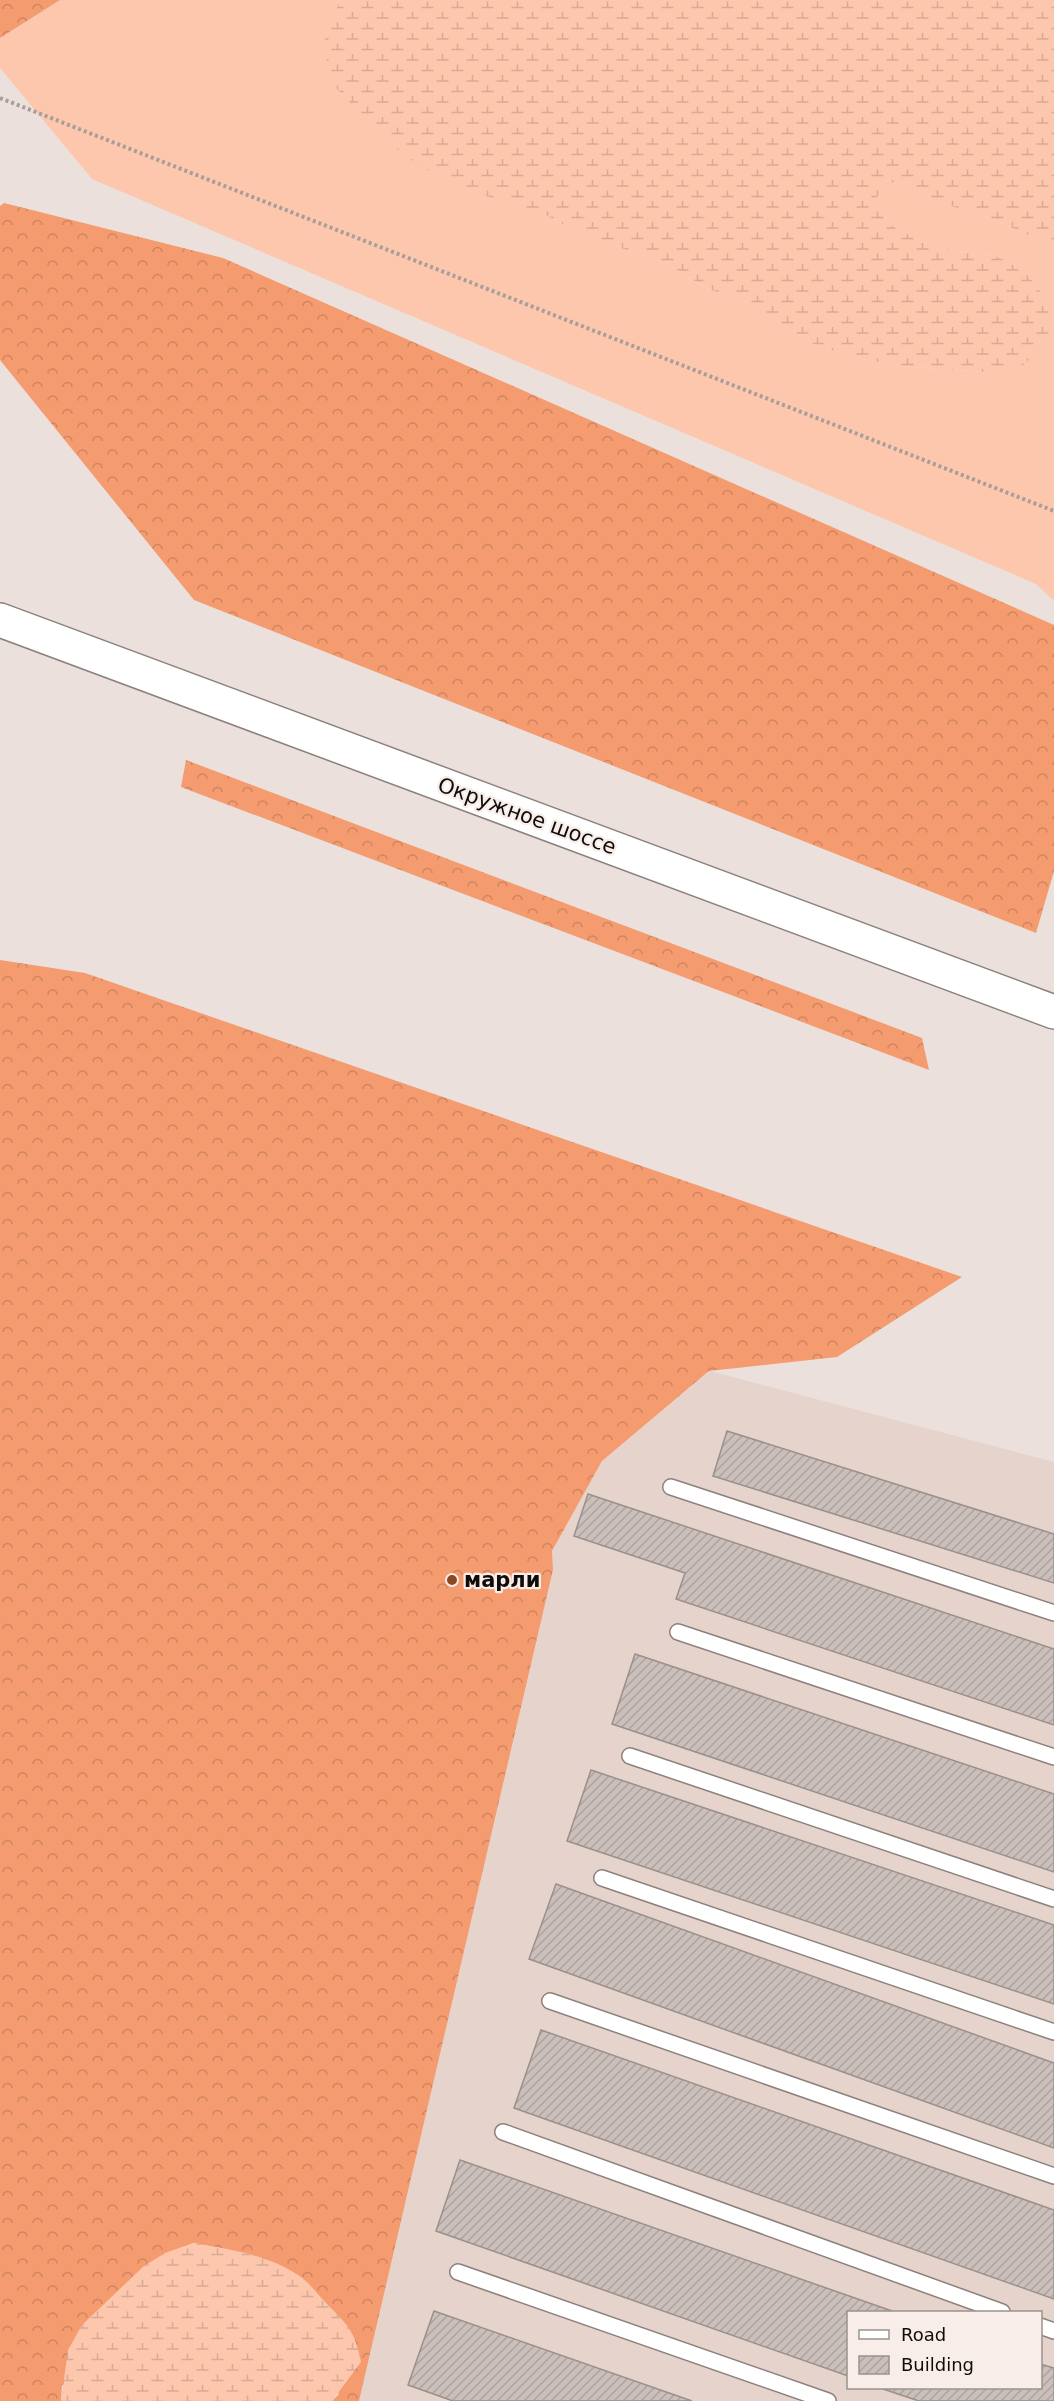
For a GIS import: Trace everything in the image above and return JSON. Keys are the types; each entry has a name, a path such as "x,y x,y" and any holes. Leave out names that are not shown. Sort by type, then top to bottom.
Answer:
{"main road":[{"name":"Окружное шоссе","path":"0,620 1054,1012"}],"lane":[{"path":"671,1487 1054,1613"},
{"path":"678,1632 1054,1756"},
{"path":"630,1756 1054,1899"},
{"path":"602,1878 1054,2032"},
{"path":"550,2001 1054,2176"},
{"path":"504,2132 996,2311"},
{"path":"458,2272 828,2401"}],"path":[{"path":"0,98 1054,511"}],"shaded area":[{"path":"710,1371 1054,1462 1054,2401 359,2401 553,1571 552,1551 602,1461"}],"green space":[{"path":"0,0 60,0 0,38"},
{"path":"60,0 340,0 339,4 502,199 540,212 579,233 669,265 706,288 743,301 815,345 857,358 900,366 984,372 994,255 957,252 922,242 892,226 875,201 887,180 923,197 995,220 1054,247 1054,601 1036,584 92,179 0,68 0,38"},
{"path":"340,0 1054,0 1054,247 995,220 923,197 887,180 875,201 892,226 922,242 957,252 994,255 1024,271 1048,301 1053,336 1022,366 984,372 900,366 857,358 815,345 743,301 706,288 669,265 579,233 540,212 463,189 423,168 391,145 332,84 323,44"},
{"path":"4,203 223,258 1054,625 1054,871 1036,933 194,600 0,360 0,206"},
{"path":"186,760 922,1038 929,1070 181,787"},
{"path":"0,960 85,973 962,1277 837,1357 709,1371 602,1461 552,1551 553,1570 359,2401 332,2401 339,2394 271,2262 249,2254 194,2243 62,2386 61,2401 0,2401"},
{"path":"193,2243 247,2254 286,2268 306,2281 341,2318 353,2336 361,2362 332,2401 61,2401 68,2350 82,2325 144,2266 165,2253"}],"building":[{"path":"727,1431 1054,1534 1054,1583 713,1476"},
{"path":"588,1494 1054,1649 1054,1725 676,1599 685,1573 574,1536"},
{"path":"635,1654 1054,1794 1054,1872 612,1724"},
{"path":"591,1770 1054,1925 1054,2004 567,1841"},
{"path":"556,1884 1054,2063 1054,2148 529,1959"},
{"path":"541,2030 1054,2210 1054,2299 514,2108"},
{"path":"460,2160 892,2311 847,2311 847,2376 436,2231"},
{"path":"434,2311 692,2401 453,2401 408,2385"},
{"path":"1042,2365 1054,2368 1054,2401 919,2401 883,2389 1042,2389"}],"place":[{"name":"марли","path":"452,1580"}]}
